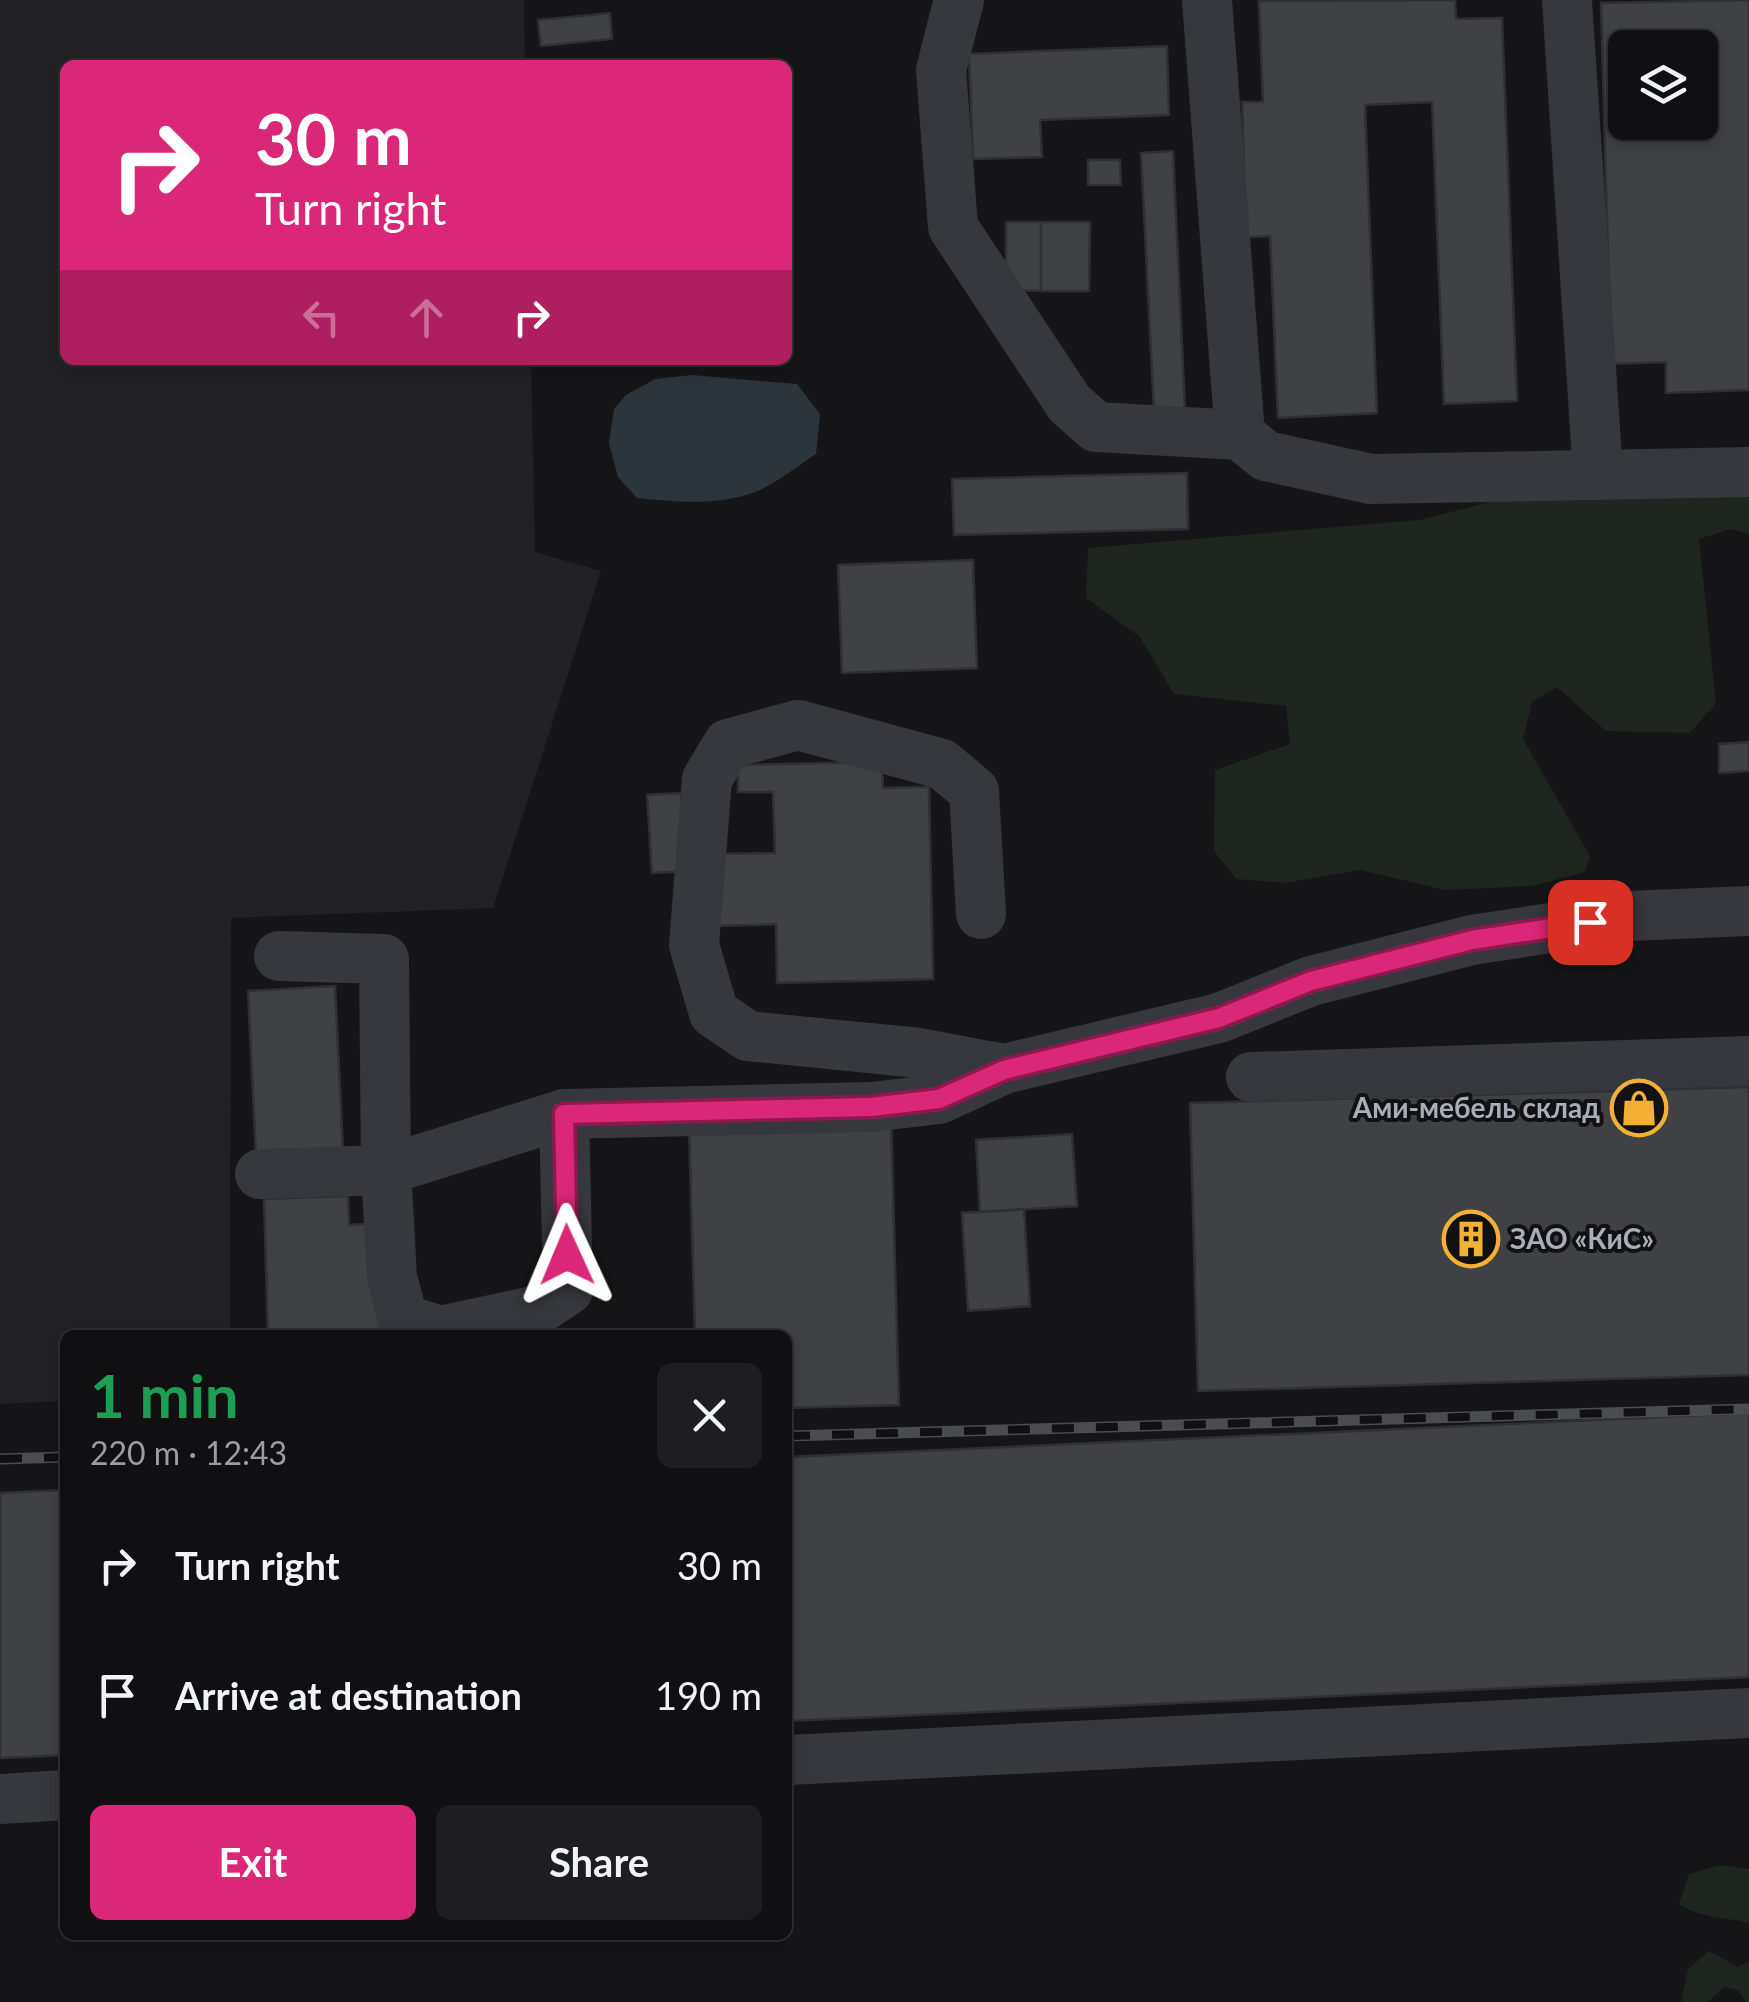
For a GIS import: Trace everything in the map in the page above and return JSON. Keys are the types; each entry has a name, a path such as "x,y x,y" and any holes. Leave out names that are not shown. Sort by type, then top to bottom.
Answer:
{"lane":[{"path":"959,0 941,70 952,227 1069,403 1096,427 1240,435 1266,456 1371,479 1749,472"},
{"path":"1207,0 1240,435"},
{"path":"1567,0 1598,474"},
{"path":"981,914 974,791 942,764 798,725 728,744 707,779 694,945 714,1013 748,1036 920,1054 1004,1070"},
{"path":"260,1174 386,1170 564,1114 871,1107 939,1099 1004,1070 1219,1018 1311,981 1472,940 1629,916 1749,911"},
{"path":"279,956 384,959 386,1170 392,1278 402,1319 438,1330"},
{"path":"1251,1077 1749,1062"},
{"path":"446,1330 538,1310 568,1290 564,1114"},
{"path":"792,1760 1749,1712"},
{"path":"0,1798 60,1795"}],"shaded area":[{"path":"0,0 524,0 525,60 60,60 60,365 531,365 535,552 601,571 493,908 231,918 230,1330 60,1330 60,1401 0,1404"},
{"path":"692,375 797,384 820,414 816,454 771,484 741,496 696,502 637,498 618,477 609,443 614,409 626,395 655,379"},
{"path":"1749,487 1749,534 1731,529 1699,539 1716,703 1690,733 1606,731 1557,687 1532,702 1523,739 1590,856 1585,872 1532,886 1445,890 1360,870 1285,883 1236,879 1214,851 1215,770 1290,744 1286,706 1174,694 1140,637 1086,598 1088,548 1419,520 1533,491"},
{"path":"1720,1865 1749,1869 1749,1923 1703,1915 1679,1904 1689,1874"},
{"path":"1709,1951 1738,1967 1749,1961 1749,2002 1738,1990 1724,1987 1708,2002 1681,2002 1688,1969"}],"building":[{"path":"1455,0 1456,19 1502,18 1517,401 1444,404 1432,102 1365,105 1377,413 1278,418 1270,236 1246,237 1242,102 1263,102 1259,1"},
{"path":"1749,0 1749,390 1666,393 1666,362 1611,364 1601,3"},
{"path":"610,13 612,39 541,46 538,20"},
{"path":"1167,46 1169,115 1040,120 1042,157 973,159 969,54"},
{"path":"1173,151 1185,410 1154,412 1141,153"},
{"path":"1088,160 1120,160 1121,185 1088,185"},
{"path":"1006,222 1041,222 1041,291 1006,290"},
{"path":"1041,222 1090,222 1089,291 1041,291"},
{"path":"1187,473 1188,529 954,535 952,479"},
{"path":"973,560 977,668 842,673 838,565"},
{"path":"1749,742 1749,771 1719,773 1719,744"},
{"path":"882,762 883,788 929,787 933,979 777,983 776,924 717,926 715,854 775,853 773,792 738,792 738,765"},
{"path":"681,793 685,871 652,873 647,795"},
{"path":"335,986 343,1151 256,1155 248,991"},
{"name":"ЗАО «КиС»","path":"1749,1087 1749,1375 1198,1391 1190,1103"},
{"path":"891,1120 899,1405 792,1408 792,1330 695,1330 689,1126"},
{"path":"1072,1134 1077,1206 980,1212 976,1140"},
{"path":"348,1196 349,1225 379,1223 382,1330 268,1330 264,1199"},
{"path":"1024,1209 1030,1306 968,1311 962,1213"},
{"path":"1749,1413 1749,1677 792,1721 792,1457"},
{"path":"60,1490 60,1755 0,1758 0,1493"}],"railway":[{"path":"792,1436 1749,1409"},
{"path":"0,1459 60,1457"}],"place":[{"name":"Ами-мебель склад","path":"1639,1108"},
{"name":"ЗАО «КиС»","path":"1471,1239"}],"route":[{"path":"567,1255 564,1114 871,1107 939,1099 1004,1070 1219,1018 1311,981 1472,940 1590,922"}]}
